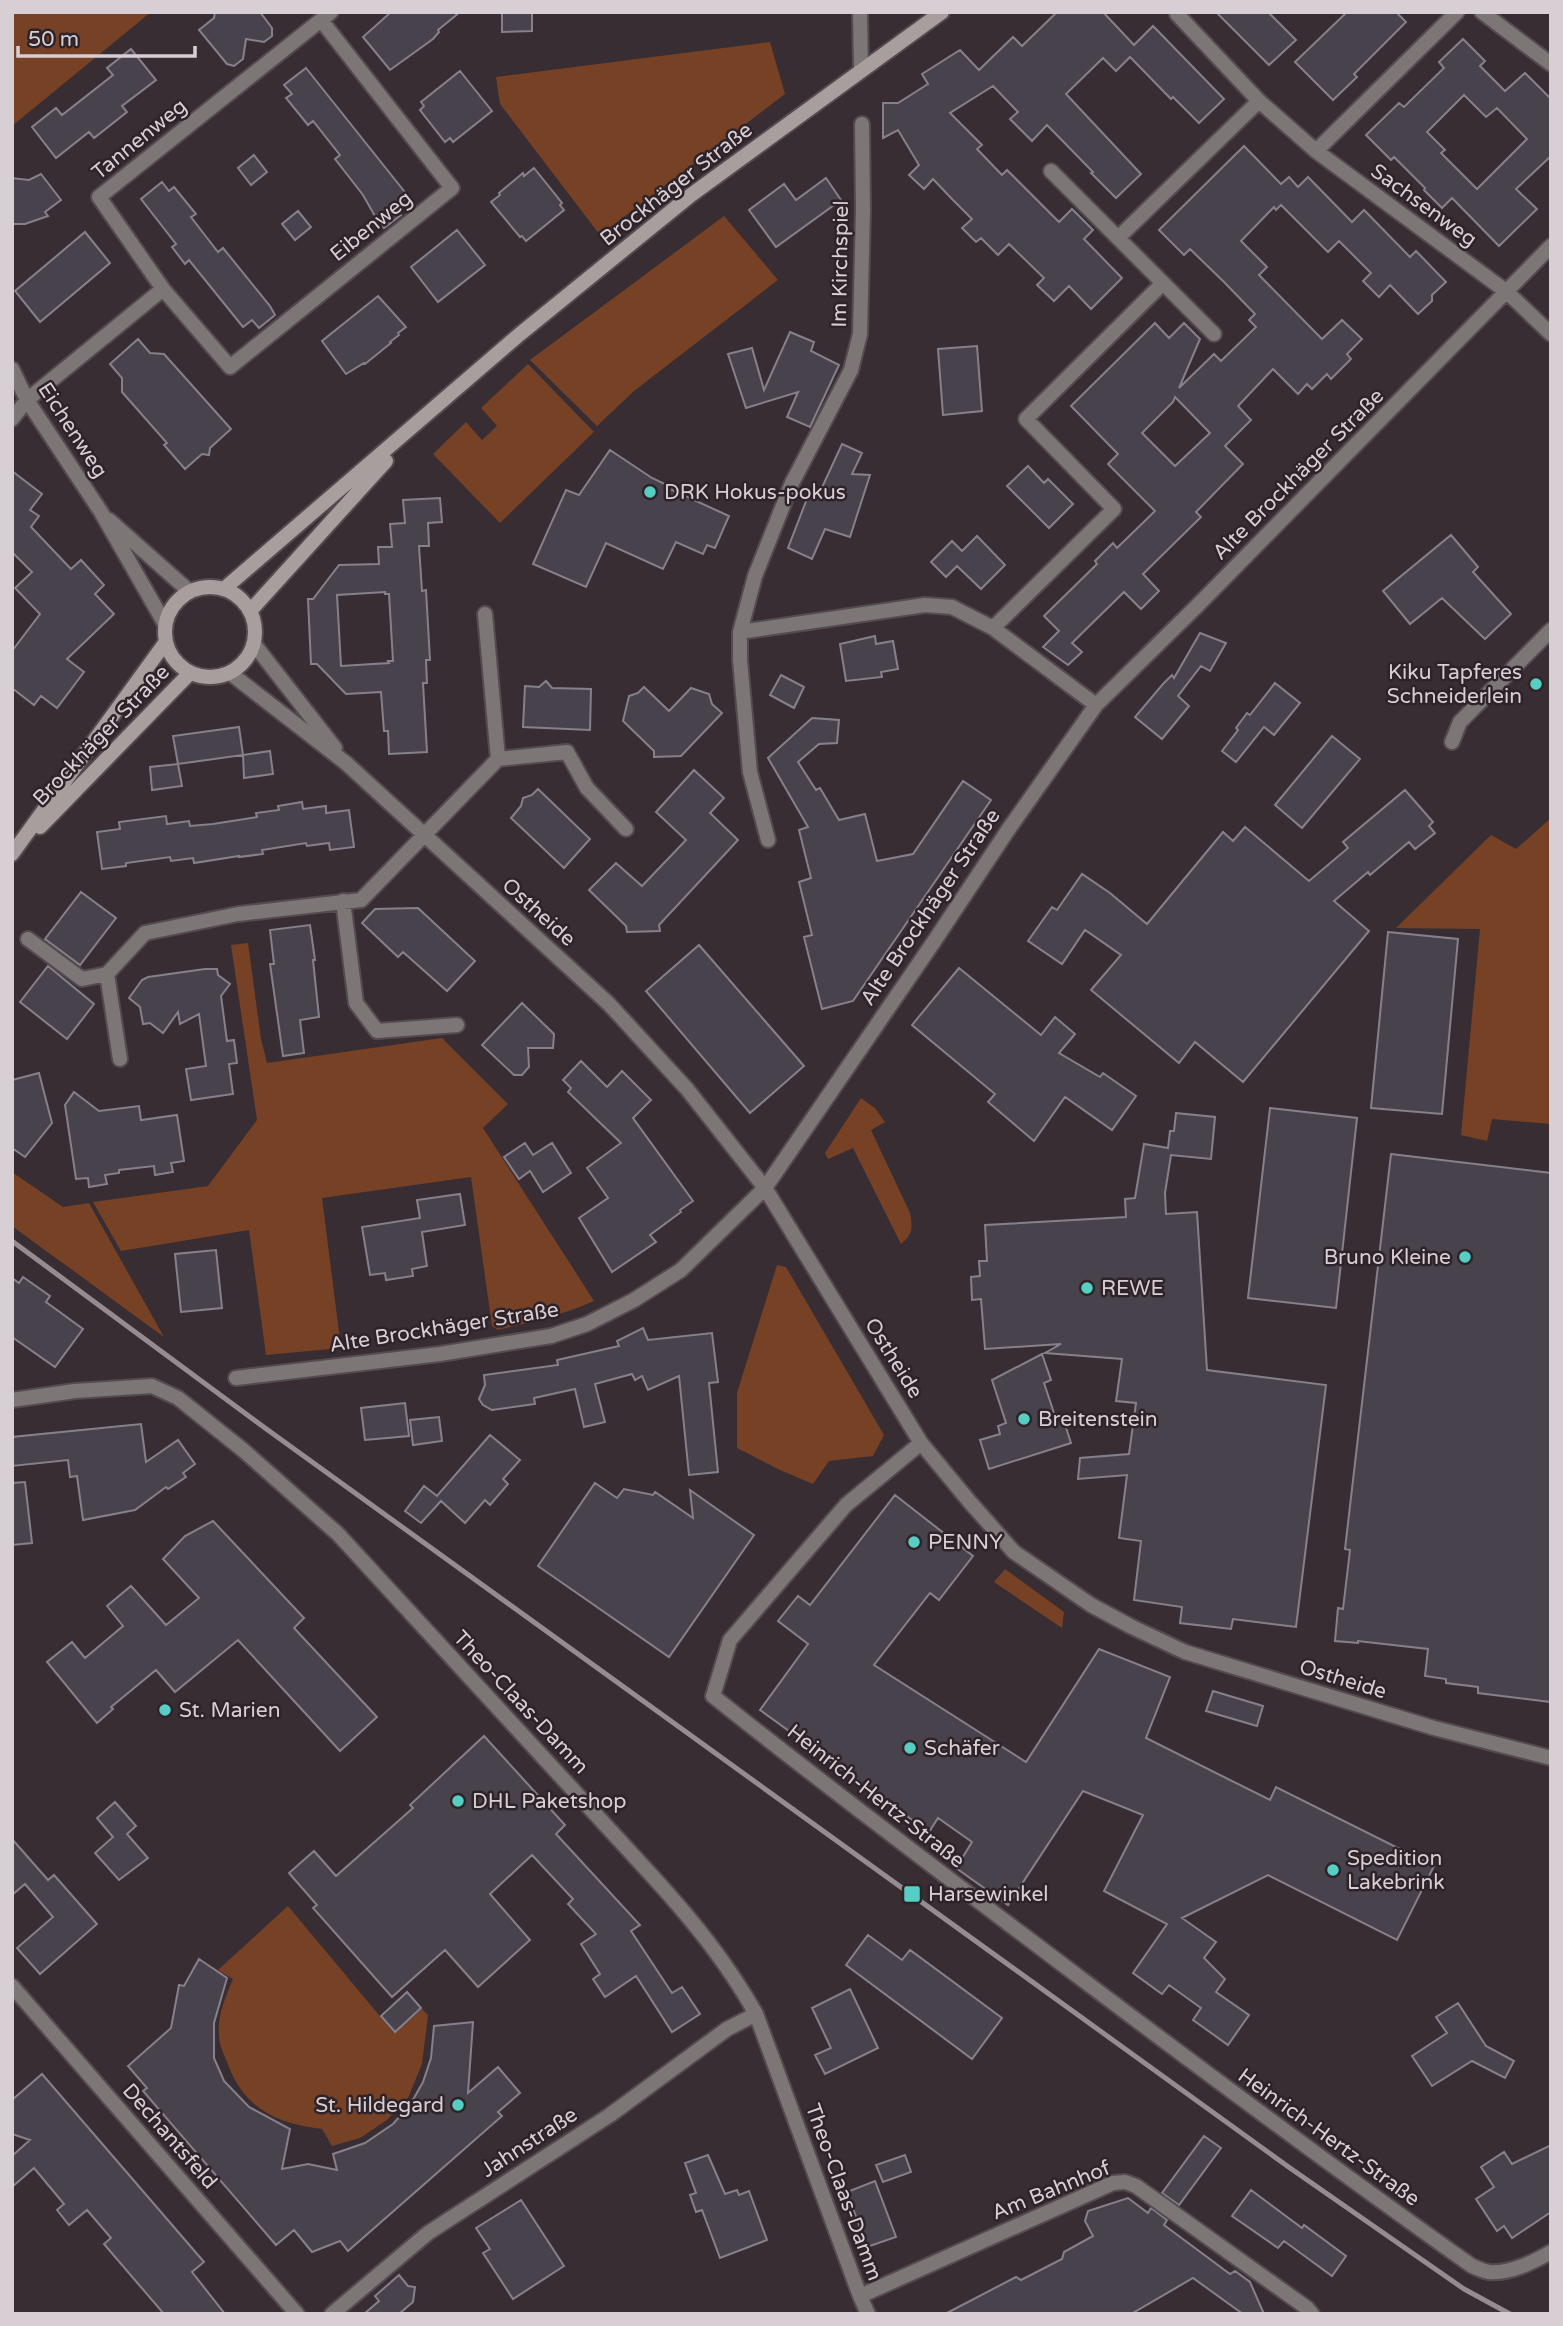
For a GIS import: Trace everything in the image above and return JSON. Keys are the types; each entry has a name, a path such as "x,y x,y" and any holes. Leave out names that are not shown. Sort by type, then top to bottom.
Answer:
{"street":[{"path":"860,12 861,70"},
{"name":"Brockhäger Straße","path":"225,588 520,334 691,195 942,12"},
{"path":"1316,151 1457,12"},
{"path":"1482,12 1551,64"},
{"name":"Sachsenweg","path":"1177,14 1259,101 1316,151 1507,292 1551,334"},
{"name":"Eibenweg","path":"163,289 230,367 452,188 326,16"},
{"name":"Tannenweg","path":"163,289 99,197 326,16"},
{"path":"1118,238 1259,101"},
{"name":"Im Kirchspiel","path":"768,840 750,772 740,632 755,576 792,483 851,370 860,334 862,124"},
{"path":"1051,171 1214,334"},
{"name":"Alte Brockhäger Straße","path":"236,1378 451,1352 551,1336 587,1324 634,1300 681,1270 765,1188 1007,830 1096,705 1551,246"},
{"path":"993,628 1114,509 1026,419 1163,283"},
{"path":"12,419 27,400 163,289"},
{"name":"Eichenweg","path":"12,369 27,400 101,512 165,624"},
{"name":"Brockhäger Straße","path":"251,610 445,400"},
{"name":"Eichenweg","path":"101,512 189,591"},
{"path":"205,586 225,588 241,598 251,610 256,627 254,644 247,659 230,673 206,677 190,673 172,658 165,643 165,624 173,604 189,591 205,586"},
{"path":"740,632 925,605 952,607 993,628 1096,705"},
{"path":"485,614 498,759"},
{"path":"1452,742 1460,722 1551,630"},
{"name":"Brockhäger Straße","path":"12,855 165,643"},
{"name":"Ostheide","path":"254,644 346,763"},
{"name":"Brockhäger Straße","path":"12,855 190,673"},
{"name":"Ostheide","path":"230,673 346,763 609,1004 687,1089 765,1188 921,1443 1014,1552 1084,1601 1132,1627 1210,1661 1434,1728 1551,1758"},
{"path":"29,939 82,979 107,974 145,933 238,914 361,900 498,759 567,752 587,788 626,829"},
{"path":"343,901 356,1003 377,1031 457,1025"},
{"path":"107,974 120,1059"},
{"name":"Theo-Claas-Damm","path":"12,1400 75,1391 152,1386 178,1398 234,1443 338,1535 647,1870 719,1954 737,1980 756,2014 869,2314"},
{"name":"Heinrich-Hertz-Straße","path":"921,1443 846,1505 730,1640 713,1696 828,1788 1343,2175 1472,2266 1488,2272 1511,2270 1534,2262 1551,2252"},
{"name":"Dechantsfeld","path":"12,1986 298,2314"},
{"name":"Jahnstraße","path":"332,2314 428,2233 610,2115 727,2029 756,2014"},
{"name":"Am Bahnhof","path":"860,2296 1113,2183 1125,2182 1136,2186 1312,2314"}],"shaded area":[{"path":"12,12 151,12 12,126"},
{"path":"770,42 785,94 600,235 500,104 496,77"},
{"path":"724,216 778,280 634,391 597,426 530,360"},
{"path":"528,364 594,432 500,523 433,454 466,422 482,440 497,426 481,408"},
{"path":"1551,818 1551,1124 1492,1119 1487,1141 1461,1135 1480,929 1396,928 1491,835 1516,849"},
{"path":"248,943 261,1039 267,1063 442,1038 508,1104 483,1128 594,1301 523,1324 498,1330 492,1326 471,1177 322,1198 341,1348 266,1355 249,1230 121,1251 93,1202 208,1186 257,1120 231,945"},
{"path":"861,1098 875,1108 885,1122 871,1130 910,1213 911,1230 901,1244 853,1148 828,1159 825,1153"},
{"path":"12,1172 63,1207 89,1203 164,1337 12,1226"},
{"path":"777,1265 786,1267 884,1435 873,1456 829,1461 813,1484 737,1448 737,1393"},
{"path":"1005,1569 1064,1612 1062,1628 994,1582"},
{"path":"288,1906 394,2033 422,2009 428,2015 422,2064 408,2098 387,2120 360,2138 332,2146 322,2129 276,2118 252,2102 234,2078 220,2043 220,2014 233,1979 218,1970"}],"building":[{"path":"215,12 260,12 272,28 272,36 264,42 246,39 243,59 234,66 227,64 199,30 214,18"},
{"path":"391,12 460,12 438,30 433,39 390,70 363,37"},
{"path":"502,12 532,12 532,31 502,32"},
{"path":"1057,12 1103,12 1134,45 1153,26 1224,99 1199,123 1130,57 1116,71 1103,58 1066,94 1141,174 1116,198 1047,125 1032,141 1010,119 1018,112 993,86 950,113 982,145 977,149 1002,175 1007,170 1059,222 1072,209 1093,230 1084,239 1122,278 1091,309 1069,286 1054,301 1037,285 1044,278 1009,244 998,255 981,238 976,242 962,228 972,219 933,179 924,189 909,175 919,165 898,130 883,138 883,103 898,103 928,84 922,74 960,50 979,70 1013,37 1022,46"},
{"path":"1216,12 1268,12 1296,40 1269,65"},
{"path":"1347,12 1396,12 1406,22 1354,74 1357,77 1333,100 1295,62"},
{"path":"1463,39 1485,61 1480,66 1505,91 1525,73 1551,99 1551,156 1516,189 1537,209 1499,246 1452,198 1442,208 1394,157 1391,160 1366,135 1399,103 1404,107 1444,68 1439,62","holes":["1464,95 1486,117 1497,108 1527,139 1477,189 1441,153 1445,150 1427,132"]},
{"path":"131,49 156,80 122,106 127,112 94,138 89,132 56,158 32,127 56,108 62,115 113,75 107,68"},
{"path":"306,68 408,196 394,207 401,215 384,228 335,159 340,155 313,121 308,125 286,98 292,94 284,85"},
{"path":"460,71 492,111 453,142 450,138 445,142 420,110 424,106 421,102"},
{"path":"1244,146 1281,184 1289,177 1298,187 1308,177 1352,222 1364,210 1410,257 1416,251 1446,282 1418,314 1390,285 1379,297 1363,281 1371,273 1339,241 1328,252 1281,205 1276,210 1274,207 1241,241 1267,267 1259,275 1322,339 1342,320 1362,339 1347,354 1351,359 1331,379 1327,374 1312,389 1307,384 1298,394 1273,369 1238,406 1251,420 1225,446 1243,464 1196,512 1201,517 1143,574 1159,591 1141,609 1124,592 1072,643 1082,652 1068,665 1043,647 1059,631 1044,616 1097,564 1095,561 1113,543 1117,548 1155,511 1108,464 1118,454 1071,406 1155,323 1169,338 1184,323 1200,339 1179,388 1214,354 1221,361 1256,327 1249,320 1255,314 1224,282 1190,249 1184,255 1159,230","holes":["1175,397 1210,433 1175,466 1142,433"]},
{"path":"254,155 267,172 251,185 238,168"},
{"path":"534,168 562,203 560,205 564,210 526,241 491,202 523,173 524,176"},
{"path":"41,174 61,200 45,212 48,216 25,224 12,224 12,178 29,180"},
{"path":"826,178 841,200 776,247 749,210 784,184 796,200"},
{"path":"162,182 169,191 174,187 196,214 191,217 218,252 223,248 270,306 275,315 259,328 252,320 243,327 189,260 185,264 172,247 176,244 141,199"},
{"path":"298,211 311,227 295,240 282,224"},
{"path":"457,230 485,265 438,302 411,267"},
{"path":"85,232 110,263 40,322 15,291"},
{"path":"378,296 406,327 365,364 346,374 322,341"},
{"path":"790,332 814,342 811,351 839,365 810,427 787,417 798,392 746,408 728,354 752,348 764,390"},
{"path":"138,339 150,353 164,354 231,429 210,448 209,455 202,454 185,469 164,445 167,443 122,392 122,378 110,364"},
{"path":"977,346 982,411 943,415 938,349"},
{"path":"842,444 862,453 852,474 870,475 850,537 825,529 812,559 788,548 810,491 819,494"},
{"path":"610,450 652,478 673,488 672,490 729,516 715,548 707,545 703,554 676,542 663,569 606,543 586,587 533,564 566,490 579,495"},
{"path":"1028,466 1044,483 1048,479 1073,504 1049,528 1007,486"},
{"path":"12,471 42,494 30,510 39,516 31,527 71,569 81,560 104,585 95,594 114,614 67,659 84,672 57,708 41,696 34,705 12,688 12,651 40,614 15,588 32,572 12,552"},
{"path":"440,498 442,522 428,523 429,546 419,546 422,591 426,590 430,660 426,660 427,683 423,683 427,752 389,754 381,692 346,694 317,664 311,664 308,599 313,599 339,565 379,564 378,547 392,547 390,524 405,523 403,500","holes":["389,594 393,661 341,666 337,595"]},
{"path":"1451,535 1478,567 1473,572 1511,614 1485,639 1442,598 1410,624 1383,591"},
{"path":"977,536 1005,565 981,589 957,566 946,577 931,562 952,541 962,551"},
{"path":"1200,633 1226,643 1210,671 1201,666 1178,696 1189,706 1162,739 1135,717 1172,675 1174,678"},
{"path":"875,636 876,644 893,641 898,669 881,672 882,677 846,681 840,644"},
{"path":"781,675 804,687 794,708 770,695"},
{"path":"546,681 552,688 591,689 590,730 523,727 525,686 539,687"},
{"path":"1275,683 1300,703 1274,735 1264,727 1236,762 1222,751 1247,713 1250,715"},
{"path":"644,687 669,711 691,688 709,694 712,704 722,713 681,756 654,757 654,751 623,721 629,696"},
{"path":"812,718 839,720 837,743 819,744 798,762 816,790 820,788 839,820 865,814 877,861 913,854 963,781 991,800 853,1001 822,1009 804,937 812,935 799,882 811,878 799,830 808,827 768,758"},
{"path":"239,727 243,755 178,764 173,736"},
{"path":"1332,736 1360,759 1302,828 1275,805"},
{"path":"270,751 273,774 244,778 243,755"},
{"path":"178,764 182,786 152,790 150,767"},
{"path":"694,770 724,798 710,813 738,840 659,925 660,931 627,932 626,926 589,890 616,863 642,886 686,840 656,812"},
{"path":"538,789 590,839 564,868 511,818 521,806 523,798"},
{"path":"1405,790 1433,822 1429,826 1435,833 1415,849 1409,842 1334,901 1369,931 1243,1082 1195,1042 1179,1063 1091,990 1121,955 1085,930 1062,964 1028,941 1052,907 1057,910 1082,874 1147,924 1223,832 1233,841 1245,827 1309,881 1348,848 1343,842"},
{"path":"302,802 303,809 326,806 326,813 349,810 354,847 330,850 329,843 307,846 306,843 262,850 263,854 194,863 193,858 171,861 170,857 102,869 97,832 120,829 119,822 166,816 167,824 189,821 190,826 213,824 257,817 256,813 279,810 278,806"},
{"path":"81,892 116,918 80,965 45,939"},
{"path":"418,908 475,961 447,991 403,952 398,957 362,923 375,909"},
{"path":"310,925 319,1017 300,1020 304,1053 283,1056 270,964 274,964 270,930"},
{"path":"1388,932 1458,939 1442,1114 1371,1108"},
{"path":"699,945 804,1066 750,1113 646,991"},
{"path":"48,966 94,1004 67,1039 20,1002"},
{"path":"959,968 1041,1035 1055,1017 1075,1034 1059,1053 1100,1077 1103,1073 1136,1096 1112,1130 1065,1097 1034,1141 988,1102 995,1094 912,1025"},
{"path":"217,969 218,975 230,984 221,996 227,1041 234,1040 237,1063 229,1064 233,1094 191,1100 186,1069 206,1066 199,1014 180,1024 178,1012 163,1033 150,1023 143,1024 140,1007 129,998 142,980 148,977"},
{"path":"522,1003 554,1034 553,1048 528,1048 529,1067 522,1075 514,1075 482,1045"},
{"path":"581,1061 607,1087 622,1071 651,1100 633,1118 693,1201 650,1235 656,1242 612,1272 579,1218 608,1198 587,1168 621,1143 568,1092 571,1088 563,1080"},
{"path":"39,1073 52,1123 25,1157 12,1148 12,1080"},
{"path":"74,1092 99,1111 139,1106 141,1120 177,1115 184,1161 171,1163 173,1172 155,1175 154,1166 119,1170 119,1173 105,1175 107,1184 89,1187 88,1178 76,1179 65,1105"},
{"path":"1270,1108 1357,1118 1336,1308 1248,1298"},
{"path":"1176,1113 1215,1117 1211,1159 1171,1155 1165,1193 1166,1214 1197,1212 1207,1370 1326,1385 1296,1627 1233,1619 1231,1629 1180,1623 1182,1607 1134,1600 1141,1541 1119,1538 1127,1475 1078,1479 1080,1458 1129,1454 1136,1403 1116,1401 1122,1359 1045,1353 1061,1344 985,1349 981,1299 972,1300 971,1277 980,1276 979,1261 987,1261 985,1225 1126,1217 1125,1199 1135,1198 1144,1144 1168,1148"},
{"path":"525,1143 533,1155 552,1143 571,1173 543,1192 530,1171 519,1179 504,1157"},
{"path":"1391,1154 1551,1173 1551,1702 1478,1693 1478,1687 1446,1683 1446,1679 1425,1676 1428,1649 1335,1641 1338,1608 1343,1609 1350,1550 1345,1549"},
{"path":"460,1194 465,1225 422,1232 427,1266 412,1269 413,1276 386,1280 385,1273 370,1275 362,1227 420,1218 417,1200"},
{"path":"216,1250 222,1308 181,1312 175,1254"},
{"path":"23,1277 50,1296 46,1302 83,1329 55,1367 12,1337 12,1278 19,1283"},
{"path":"643,1328 648,1340 712,1333 718,1382 709,1383 718,1472 689,1475 679,1376 648,1390 642,1376 635,1380 632,1374 595,1384 605,1422 584,1427 575,1389 534,1398 535,1404 492,1410 479,1399 485,1385 484,1375 558,1365 557,1360 619,1346 617,1341"},
{"name":"Breitenstein","path":"1042,1354 1051,1380 1044,1383 1055,1416 1062,1415 1071,1443 989,1469 980,1440 1000,1434 998,1426 1006,1423 992,1380"},
{"path":"405,1403 409,1436 365,1440 361,1408"},
{"path":"439,1417 442,1441 413,1445 410,1420"},
{"path":"141,1424 146,1462 178,1440 195,1464 183,1473 186,1477 168,1489 166,1487 135,1510 83,1520 77,1476 70,1477 68,1460 12,1466 12,1437"},
{"path":"490,1435 520,1460 503,1479 508,1484 490,1505 485,1500 465,1523 441,1501 421,1523 405,1511 424,1486 437,1496"},
{"path":"25,1482 32,1543 12,1545 12,1483"},
{"path":"595,1483 617,1498 624,1489 653,1495 655,1492 693,1518 690,1490 754,1535 669,1657 538,1566"},
{"path":"895,1495 973,1556 939,1600 930,1593 874,1665 1026,1762 1099,1649 1170,1677 1146,1738 1270,1800 1276,1787 1434,1866 1397,1940 1268,1875 1182,1918 1216,1942 1204,1958 1225,1979 1216,1992 1249,2015 1228,2045 1193,2020 1201,2008 1169,1985 1162,1994 1133,1973 1167,1924 1104,1891 1143,1815 1083,1791 1008,1905 956,1868 972,1842 938,1818 929,1832 760,1710 808,1644 778,1621 798,1596 810,1605"},
{"path":"213,1521 304,1618 294,1628 377,1717 340,1751 238,1640 175,1692 156,1670 111,1707 113,1709 97,1723 47,1662 72,1642 85,1658 123,1626 107,1606 131,1586 166,1625 199,1598 163,1559 185,1536"},
{"path":"1213,1691 1263,1706 1257,1726 1206,1711"},
{"path":"484,1736 565,1825 556,1834 640,1925 631,1931 672,1993 682,1987 700,2014 672,2032 636,1976 605,1997 593,1979 600,1974 581,1944 596,1934 568,1904 573,1899 532,1855 490,1894 530,1940 478,1987 445,1950 392,1997 313,1908 317,1905 289,1873 314,1851 336,1876 413,1808 410,1805"},
{"path":"115,1802 136,1826 127,1834 148,1858 119,1880 95,1853 113,1837 97,1818"},
{"path":"12,1839 48,1880 54,1875 97,1924 40,1974 17,1948 53,1917 25,1884 12,1895"},
{"path":"868,1935 902,1960 910,1950 1002,2018 972,2059 846,1965"},
{"name":"St. Hildegard","path":"199,1959 227,1978 214,2023 214,2058 224,2081 249,2107 290,2129 282,2169 308,2164 337,2170 333,2154 365,2143 393,2124 410,2105 423,2082 431,2058 434,2026 473,2022 468,2093 498,2067 520,2093 498,2112 502,2116 348,2251 340,2241 312,2252 294,2230 276,2245 143,2091 147,2088 128,2066 171,2028 179,1985 184,1986"},
{"path":"850,1989 878,2048 825,2074 815,2055 831,2048 812,2008"},
{"path":"407,1992 421,2008 395,2032 381,2016"},
{"path":"1458,2003 1486,2046 1514,2061 1505,2078 1472,2061 1432,2086 1412,2056 1447,2033 1436,2017"},
{"path":"42,2074 204,2262 192,2272 225,2314 164,2314 104,2244 111,2238 87,2210 69,2225 57,2210 64,2204 34,2168 12,2187 12,2156 30,2140 12,2134 12,2100"},
{"path":"1204,2136 1221,2148 1179,2205 1162,2193"},
{"path":"1551,2145 1551,2212 1512,2238 1504,2226 1497,2231 1476,2199 1494,2187 1481,2167 1504,2152 1512,2164"},
{"path":"708,2155 725,2194 737,2190 739,2195 749,2191 767,2240 720,2258 702,2210 696,2212 690,2195 696,2193 685,2163"},
{"path":"905,2155 911,2172 883,2182 876,2165"},
{"path":"875,2181 896,2237 867,2247 847,2192"},
{"path":"1251,2190 1302,2228 1304,2225 1346,2256 1332,2276 1284,2241 1278,2248 1232,2216"},
{"path":"1128,2198 1148,2213 1151,2208 1167,2220 1164,2225 1230,2274 1235,2271 1250,2282 1264,2314 1243,2314 1193,2278 1131,2314 945,2314 1016,2277 1021,2280 1062,2259 1064,2252 1093,2236 1085,2221 1088,2211"},
{"path":"521,2200 564,2266 513,2299 483,2253 490,2249 476,2228"},
{"path":"399,2275 408,2286 415,2287 413,2302 399,2314 364,2314 379,2301 375,2296"}],"railway":[{"path":"12,1241 265,1428 1290,2168 1464,2289 1510,2314"}],"place":[{"name":"DRK Hokus-pokus","path":"650,492"},
{"name":"Kiku Tapferes Schneiderlein","path":"1536,684"},
{"name":"Bruno Kleine","path":"1465,1257"},
{"name":"REWE","path":"1087,1288"},
{"name":"Breitenstein","path":"1024,1419"},
{"name":"PENNY","path":"914,1542"},
{"name":"St. Marien","path":"165,1710"},
{"name":"Schäfer","path":"910,1748"},
{"name":"DHL Paketshop","path":"458,1801"},
{"name":"Spedition Lakebrink","path":"1333,1870"},
{"name":"Harsewinkel","path":"912,1894"},
{"name":"St. Hildegard","path":"458,2105"}]}
